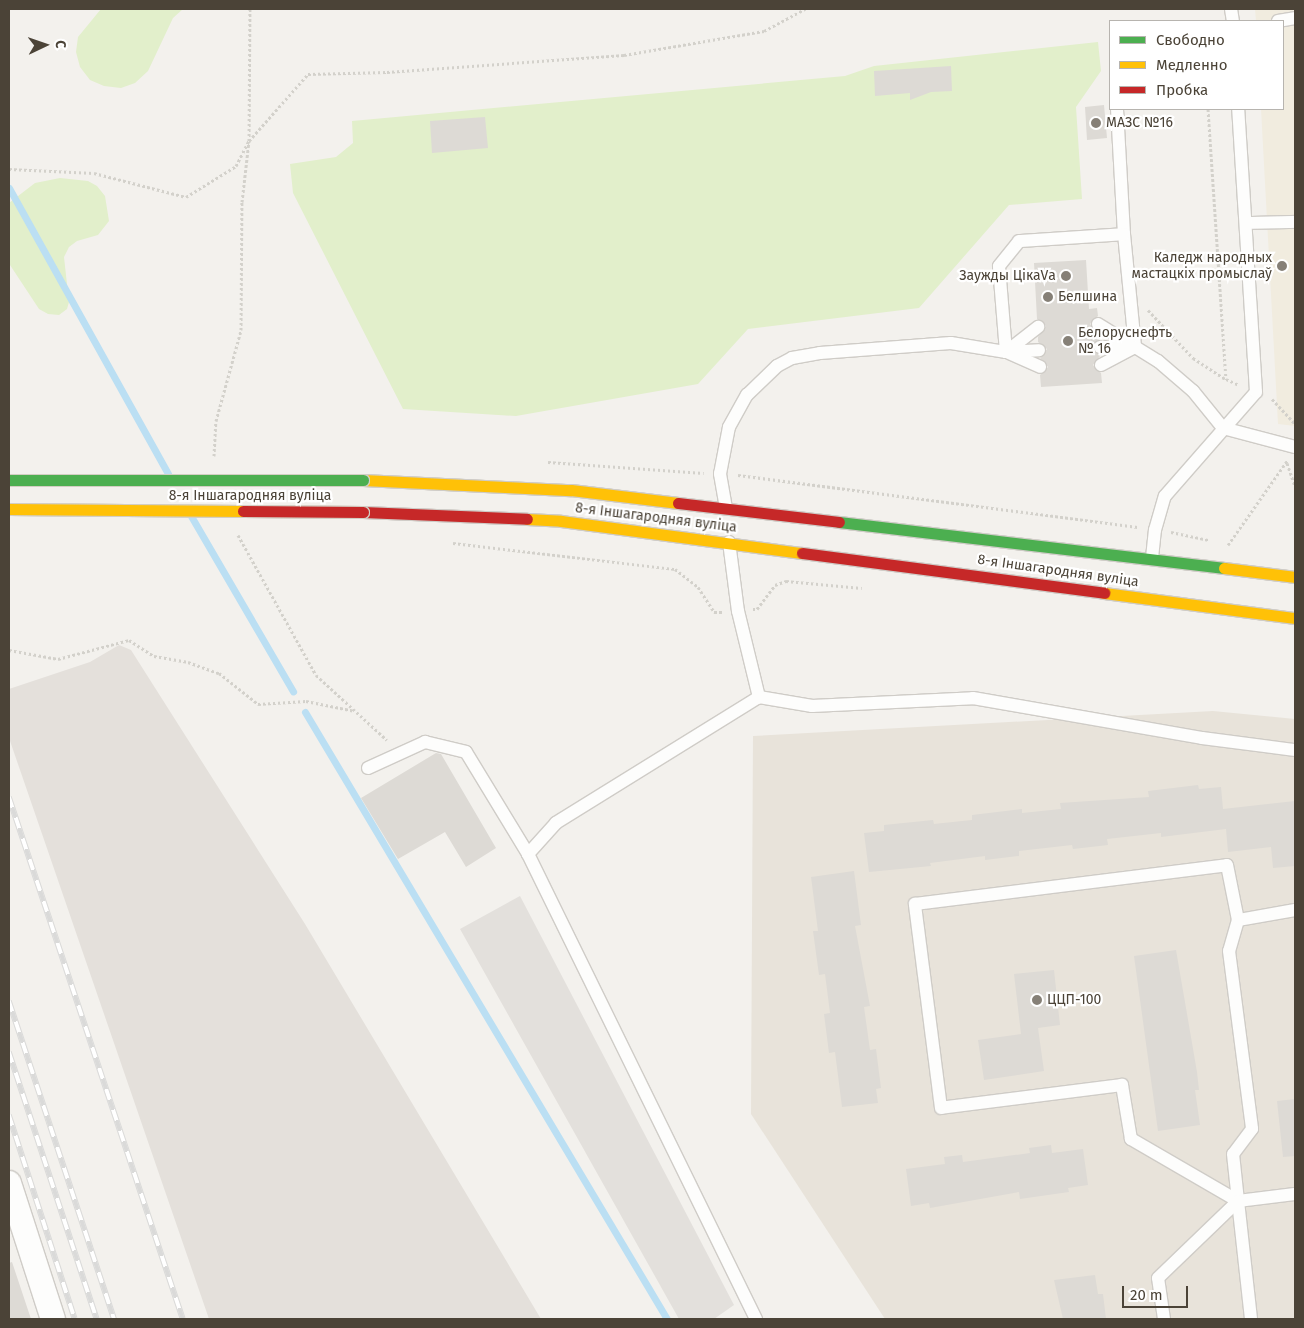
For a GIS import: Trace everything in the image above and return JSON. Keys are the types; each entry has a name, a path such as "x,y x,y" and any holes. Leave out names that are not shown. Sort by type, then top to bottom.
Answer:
{"main road":[{"name":"8-я Іншагародняя вуліца","path":"9,480 363,480 472,483 726,508 1152,563 1295,577"},
{"path":"726,508 729,534"},
{"name":"8-я Іншагародняя вуліца","path":"9,509 363,512 561,521 729,534 1148,593 1295,618"}],"street":[{"path":"9,1183 53,1319"}],"lane":[{"path":"1118,110 1124,234 1135,347"},
{"path":"1152,563 1155,530 1165,496 1222,428 1256,392 1238,110"},
{"path":"1246,223 1295,222"},
{"path":"1006,352 998,266 1019,241 1124,234"},
{"path":"1098,324 1158,361 1193,392 1222,428 1295,447"},
{"path":"1006,352 1038,327"},
{"path":"726,508 720,474 729,427 746,396 770,371 792,358 820,352 951,343 1006,352 1039,350"},
{"path":"1100,347 1135,347"},
{"path":"1101,365 1135,347"},
{"path":"1006,352 1040,368"},
{"path":"729,534 738,610 759,697"},
{"path":"528,854 556,823 759,697 812,706 973,698 1202,738 1295,750"},
{"path":"368,768 425,742 466,752 528,854 756,1319"},
{"path":"1238,1201 1131,1139 1122,1084 941,1108 915,904 1227,865 1238,920 1229,950 1252,1128 1232,1154 1238,1201 1251,1319"},
{"path":"1238,920 1295,910"},
{"path":"1164,1319 1158,1278 1238,1201 1295,1194"}],"path":[{"path":"213,460 216,421 242,330 242,202 249,141 250,9"},
{"path":"11,169 94,174 186,197 236,166 249,141 308,74 387,72 624,55 764,31 805,9"},
{"path":"1208,110 1226,379"},
{"path":"1146,308 1193,358 1226,379 1272,400 1295,424"},
{"path":"539,462 567,461 751,475 1155,530 1237,546"},
{"path":"1227,544 1287,462 1295,486"},
{"path":"237,533 316,675 401,753"},
{"path":"451,543 675,569 698,587 714,612 757,609 775,585 786,581 872,589"},
{"path":"9,650 58,659 129,640 154,656 188,662 219,673 258,704 306,701 357,712"}],"shaded area":[{"name":"Каледж народных мастацкіх промыслаў","path":"1255,9 1295,9 1295,426 1278,424 1261,110 1284,110 1284,20 1256,20"},
{"path":"119,645 131,650 305,924 541,1319 209,1319 9,738 9,689 90,662"},
{"path":"1213,711 1295,719 1295,1319 885,1319 751,1114 753,736"},
{"path":"520,896 734,1305 714,1319 679,1319 460,929"}],"green space":[{"path":"101,9 183,9 173,18 148,71 135,83 121,88 104,86 90,80 80,67 76,52 78,37"},
{"path":"1098,42 1101,71 1076,107 1082,199 1009,205 919,308 748,329 698,384 516,416 403,409 293,193 290,164 336,157 353,143 352,121 845,76 874,66"},
{"path":"60,178 88,181 97,186 105,196 109,221 98,235 77,241 69,247 64,257 69,302 67,309 59,315 48,314 39,309 10,265 9,203 35,183"}],"building":[{"path":"951,66 952,91 931,92 910,100 910,93 875,96 874,71"},
{"name":"МАЗС №16","path":"1104,105 1107,138 1087,140 1085,107"},
{"path":"485,117 488,148 432,153 430,121"},
{"path":"1086,260 1089,309 1097,308 1098,316 1090,324 1099,334 1099,339 1092,347 1100,356 1093,365 1101,373 1102,383 1041,387 1040,375 1048,367 1040,358 1047,349 1038,342 1038,337 1046,326 1037,319 1034,263"},
{"path":"436,753 441,754 496,848 466,867 445,832 398,859 361,798"},
{"path":"1198,785 1199,789 1221,787 1223,809 1295,801 1295,866 1273,868 1271,847 1228,852 1226,829 1161,837 1161,833 1107,839 1108,845 1073,849 1072,845 1019,851 1019,856 985,860 985,856 930,863 931,866 869,872 864,833 884,831 884,825 933,820 934,824 972,820 972,815 1022,809 1022,813 1061,809 1060,803 1149,797 1148,791"},
{"path":"854,871 861,925 855,926 870,1006 864,1007 870,1050 876,1049 881,1088 876,1089 878,1103 842,1107 835,1052 829,1053 824,1014 830,1013 825,974 819,975 813,931 818,931 811,877"},
{"path":"1176,950 1197,1072 1199,1090 1195,1090 1200,1125 1158,1131 1134,956"},
{"path":"1054,970 1060,1025 1038,1028 1044,1071 984,1080 978,1040 1021,1034 1014,974"},
{"path":"1295,1099 1295,1156 1283,1157 1277,1101"},
{"path":"1051,1145 1052,1153 1083,1149 1088,1185 1068,1188 1069,1192 1020,1199 1019,1192 930,1208 929,1203 911,1206 906,1169 945,1164 944,1157 962,1155 963,1162 1030,1153 1029,1148"},
{"path":"12,1262 31,1319 9,1319 9,1263"},
{"path":"1095,1275 1098,1294 1103,1294 1106,1319 1063,1319 1054,1280"}],"waterway":[{"path":"9,188 168,474"},
{"path":"191,516 293,691"},
{"path":"305,712 667,1319"}],"railway":[{"path":"9,797 183,1319"},
{"path":"9,1001 114,1319"},
{"path":"9,1052 97,1319"},
{"path":"9,1115 75,1319"}],"traffic: fast":[{"path":"9,480 363,480"},
{"path":"839,522 1224,568"}],"traffic: slow":[{"path":"363,480 571,490 678,503"},
{"path":"9,509 243,511"},
{"path":"527,519 561,521 802,553"},
{"path":"1224,568 1295,577"},
{"path":"1104,593 1295,618"}],"traffic: jam":[{"path":"678,503 839,522"},
{"path":"243,511 363,512"},
{"path":"363,512 527,519"},
{"path":"802,553 1104,593"}],"place":[{"name":"МАЗС №16","path":"1096,123"},
{"name":"Каледж народных мастацкіх промыслаў","path":"1282,266"},
{"name":"Заужды ЦікаVа","path":"1066,276"},
{"name":"Белшина","path":"1048,297"},
{"name":"Белоруснефть № 16","path":"1068,341"},
{"name":"ЦЦП-100","path":"1037,1000"}]}
